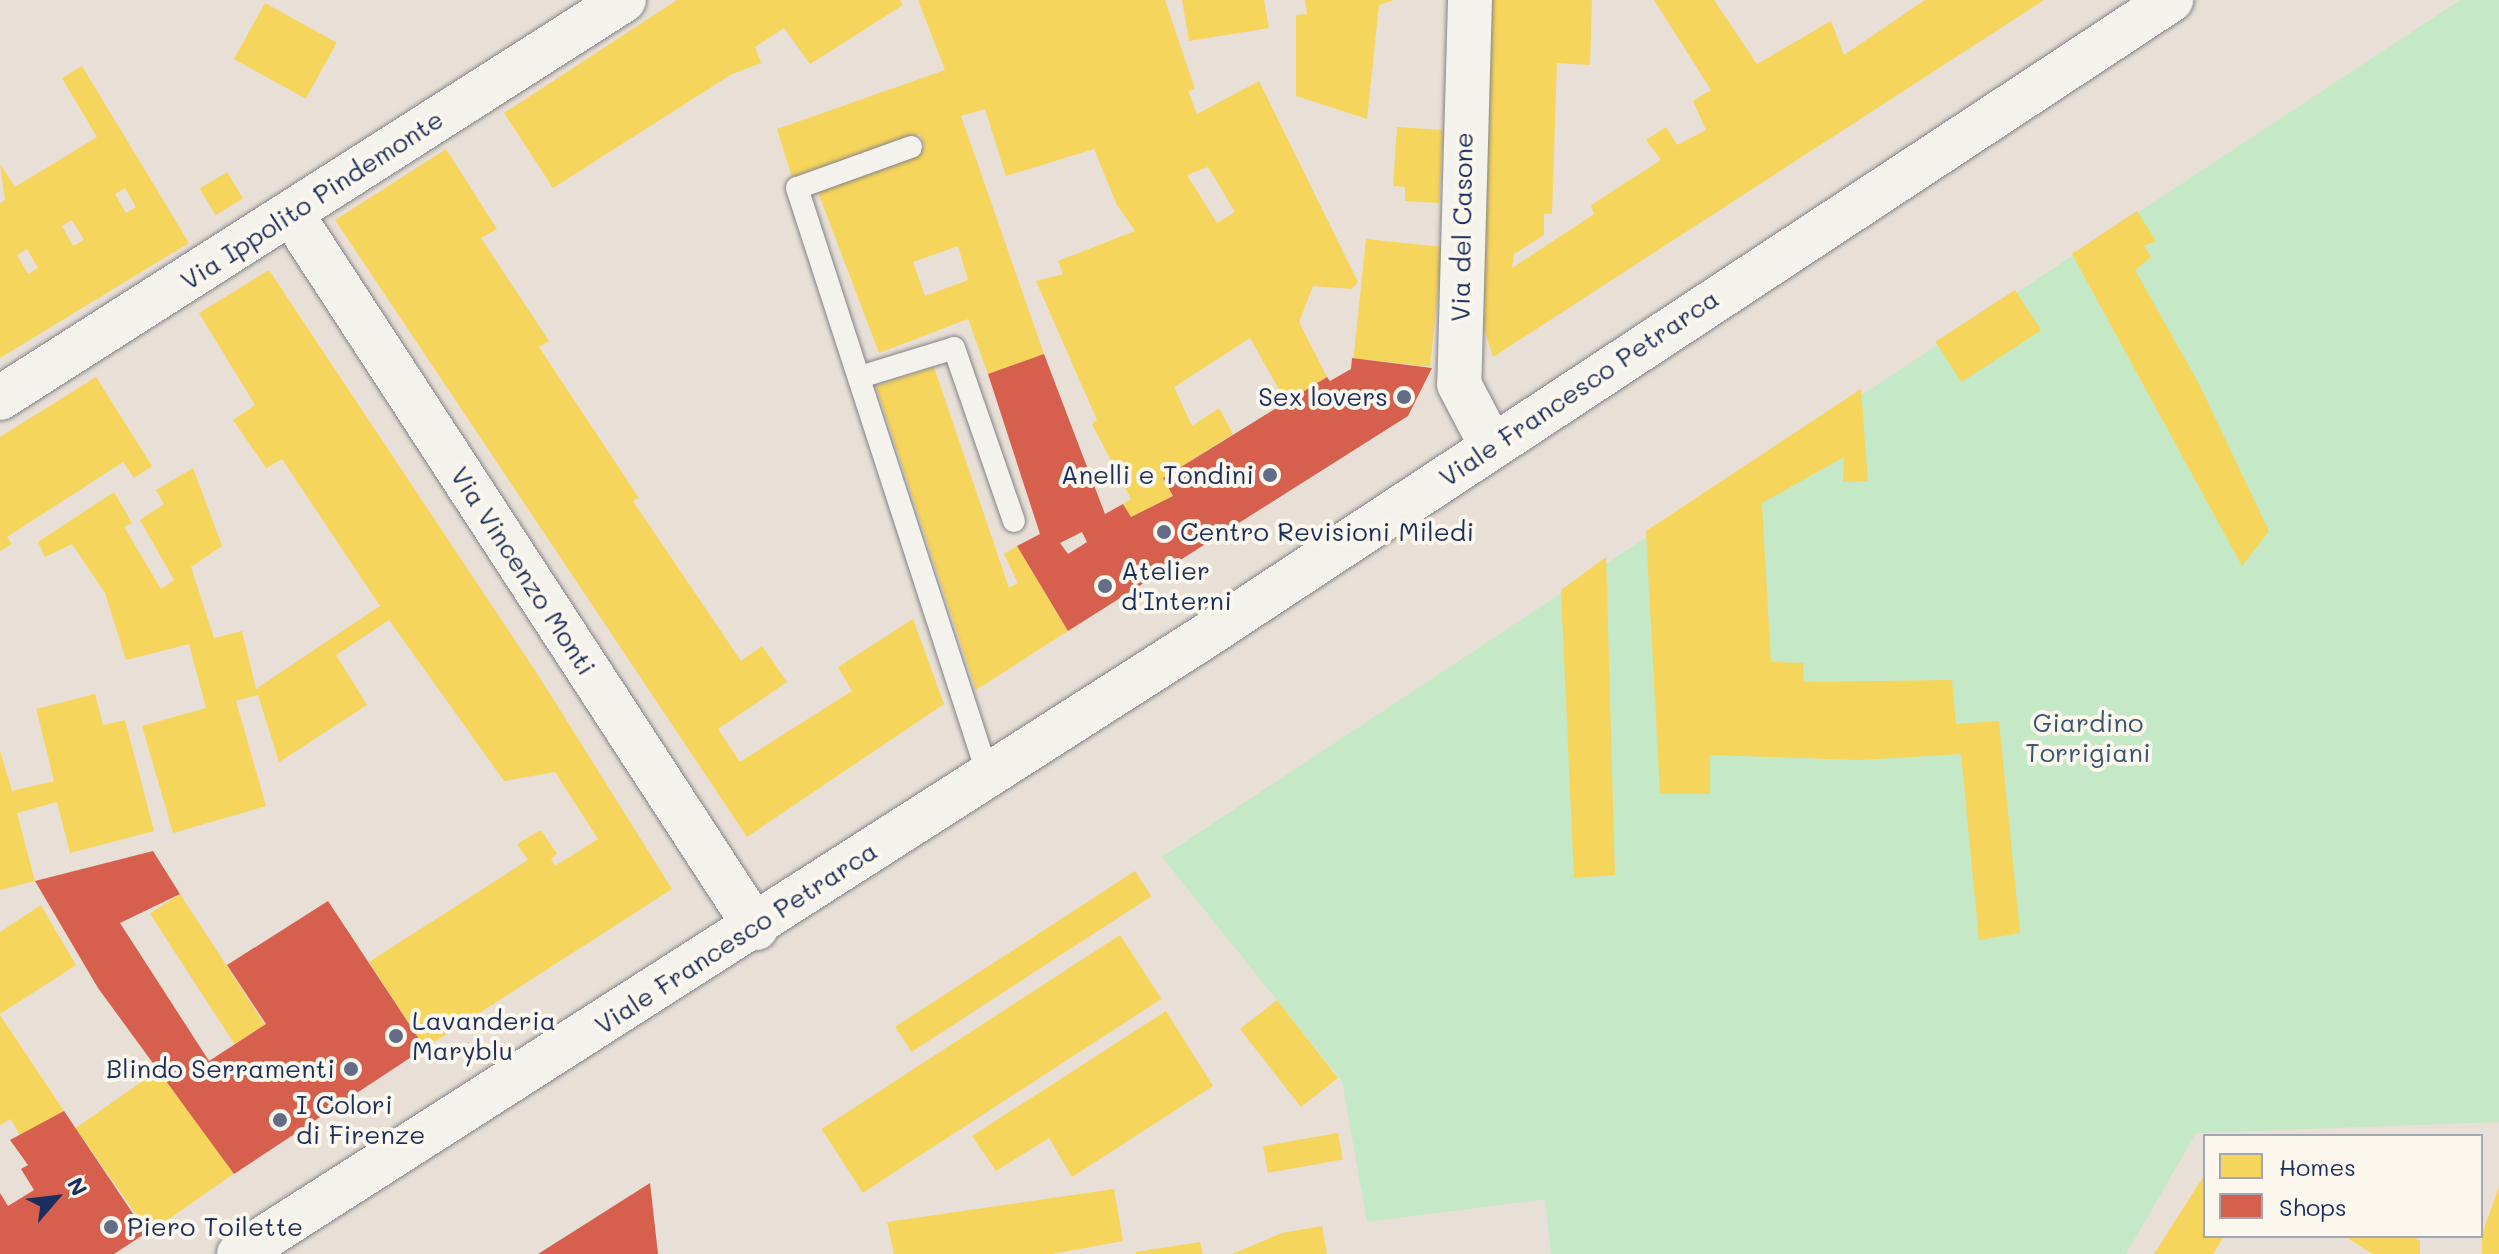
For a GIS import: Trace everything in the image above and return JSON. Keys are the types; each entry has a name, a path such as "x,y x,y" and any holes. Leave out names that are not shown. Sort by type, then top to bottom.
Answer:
{"main road":[{"name":"Via Ippolito Pindemonte","path":"0,398 624,0"},
{"name":"Via del Casone","path":"1470,0 1459,384 1492,447"},
{"name":"Viale Francesco Petrarca","path":"239,1254 756,928 2171,0"},
{"name":"Via Vincenzo Monti","path":"291,213 756,928"}],"lane":[{"path":"911,147 797,188 988,775"},
{"path":"860,377 954,348 1014,521"}],"green space":[{"name":"Giardino Torrigiani","path":"2460,0 2499,0 2499,1122 2196,1133 2126,1254 1551,1254 1545,1199 1367,1222 1342,1081 1162,857"}],"building: Homes":[{"path":"677,0 900,0 903,5 810,64 784,28 755,47 761,63 732,74 553,188 504,113"},
{"path":"918,0 1165,0 1195,89 1188,91 1197,114 1259,81 1358,282 1352,289 1313,286 1299,322 1327,377 1286,402 1250,338 1174,387 1192,426 1219,408 1233,434 1163,478 1173,496 1131,517 1123,504 1131,499 1092,424 1097,420 1036,281 1063,274 1058,261 1135,231 1117,205 1094,149 1006,176 985,109 961,116 1044,354 988,374 968,319 879,353 816,187 925,148 920,134 792,177 777,129 945,70","holes":["1208,167 1235,212 1217,223 1187,175","958,246 968,280 925,296 913,262"]},
{"path":"1182,0 1264,0 1269,28 1189,41"},
{"path":"1305,0 1394,0 1379,5 1367,119 1296,96 1296,15 1307,14"},
{"path":"1483,0 1592,0 1590,65 1557,63 1552,214 1544,214 1544,235 1514,254 1512,268 1594,214 1591,205 1661,160 1646,140 1666,127 1677,145 1706,130 1693,101 1711,90 1654,0 1714,0 1757,64 1831,21 1844,55 1925,0 2044,0 1493,357 1474,296"},
{"path":"265,3 337,43 306,99 234,59"},
{"path":"82,66 189,243 0,358 0,203 5,200 0,164 15,187 97,137 62,78","holes":["125,188 136,207 126,213 115,194","72,220 84,240 73,246 62,226","27,249 38,268 28,274 17,255"]},
{"path":"1397,127 1443,130 1439,203 1405,201 1405,187 1393,186"},
{"path":"446,149 497,229 481,238 549,341 539,347 639,498 633,501 741,661 762,646 787,682 718,729 740,762 852,691 838,667 913,619 944,704 747,837 335,220"},
{"path":"227,172 243,199 216,215 200,188"},
{"path":"2137,211 2156,241 2144,246 2151,257 2135,270 2199,384 2269,531 2242,566 2072,254"},
{"path":"1366,239 1443,247 1430,366 1353,358"},
{"path":"269,270 540,678 672,889 425,1048 369,962 528,860 517,844 541,830 557,854 551,859 555,866 598,839 555,772 504,781 389,620 336,655 367,705 279,762 258,695 236,701 266,806 173,833 142,726 206,708 189,644 126,660 105,593 72,544 45,557 38,542 114,492 132,523 124,527 161,589 174,580 140,520 164,504 156,490 193,468 222,546 191,567 214,638 242,631 256,689 380,606 282,459 266,468 233,420 255,405 199,313"},
{"path":"2015,290 2041,330 1961,382 1935,342"},
{"path":"934,367 1009,588 1018,583 1004,554 1017,546 1068,631 976,690 876,386"},
{"path":"96,377 152,466 134,478 123,462 7,537 12,544 0,551 0,437"},
{"path":"1861,389 1868,481 1843,482 1844,457 1762,503 1771,662 1803,663 1804,682 1952,680 1956,724 1999,721 2020,933 1979,940 1961,754 1860,760 1710,755 1710,794 1660,794 1646,531"},
{"path":"1606,557 1615,875 1574,878 1561,590"},
{"path":"95,694 103,725 125,720 154,831 70,853 57,802 17,813 35,881 0,890 0,751 12,791 54,781 36,709"},
{"path":"1135,871 1151,896 911,1052 895,1027"},
{"path":"180,894 265,1025 235,1044 150,914"},
{"path":"41,905 76,965 0,1014 0,932"},
{"path":"1120,935 1161,999 863,1193 821,1129"},
{"path":"1277,1000 1338,1078 1301,1107 1240,1029"},
{"path":"1166,1011 1213,1086 1072,1177 1049,1138 996,1171 972,1136"},
{"path":"0,1015 64,1111 20,1136 11,1119 0,1125"},
{"path":"160,1069 233,1174 149,1233 76,1128"},
{"path":"1338,1133 1343,1160 1268,1173 1263,1146"},
{"path":"2203,1177 2203,1238 2223,1238 2213,1254 2154,1254"},
{"path":"2499,1187 2499,1254 2482,1254 2483,1231"},
{"path":"1114,1189 1123,1241 1052,1254 894,1254 887,1222"},
{"path":"1322,1226 1327,1254 1232,1254 1282,1233"},
{"path":"2347,1238 2415,1238 2420,1241 2420,1254 2373,1254"},
{"path":"1200,1242 1203,1254 1136,1254 1136,1252"}],"building: Shops":[{"path":"1044,354 1105,514 1123,504 1131,517 1173,496 1163,478 1327,377 1330,381 1351,369 1352,358 1432,368 1408,416 1068,631 1017,546 1040,534 988,374","holes":["1082,532 1087,542 1068,554 1060,543"]},
{"path":"153,851 180,894 120,923 209,1061 266,1024 227,965 328,901 425,1048 234,1174 98,988 35,881"},
{"path":"64,1111 146,1233 114,1254 0,1254 0,1193 8,1206 34,1190 21,1169 28,1165 10,1140"},
{"path":"650,1183 658,1254 538,1254"}],"place":[{"name":"Sex lovers","path":"1404,397"},
{"name":"Anelli e Tondini","path":"1270,475"},
{"name":"Centro Revisioni Miledi","path":"1164,532"},
{"name":"Atelier d'Interni","path":"1105,586"},
{"name":"Lavanderia Maryblu","path":"396,1036"},
{"name":"Blindo Serramenti","path":"351,1069"},
{"name":"I Colori di Firenze","path":"280,1120"},
{"name":"Piero Toilette","path":"111,1227"}]}
